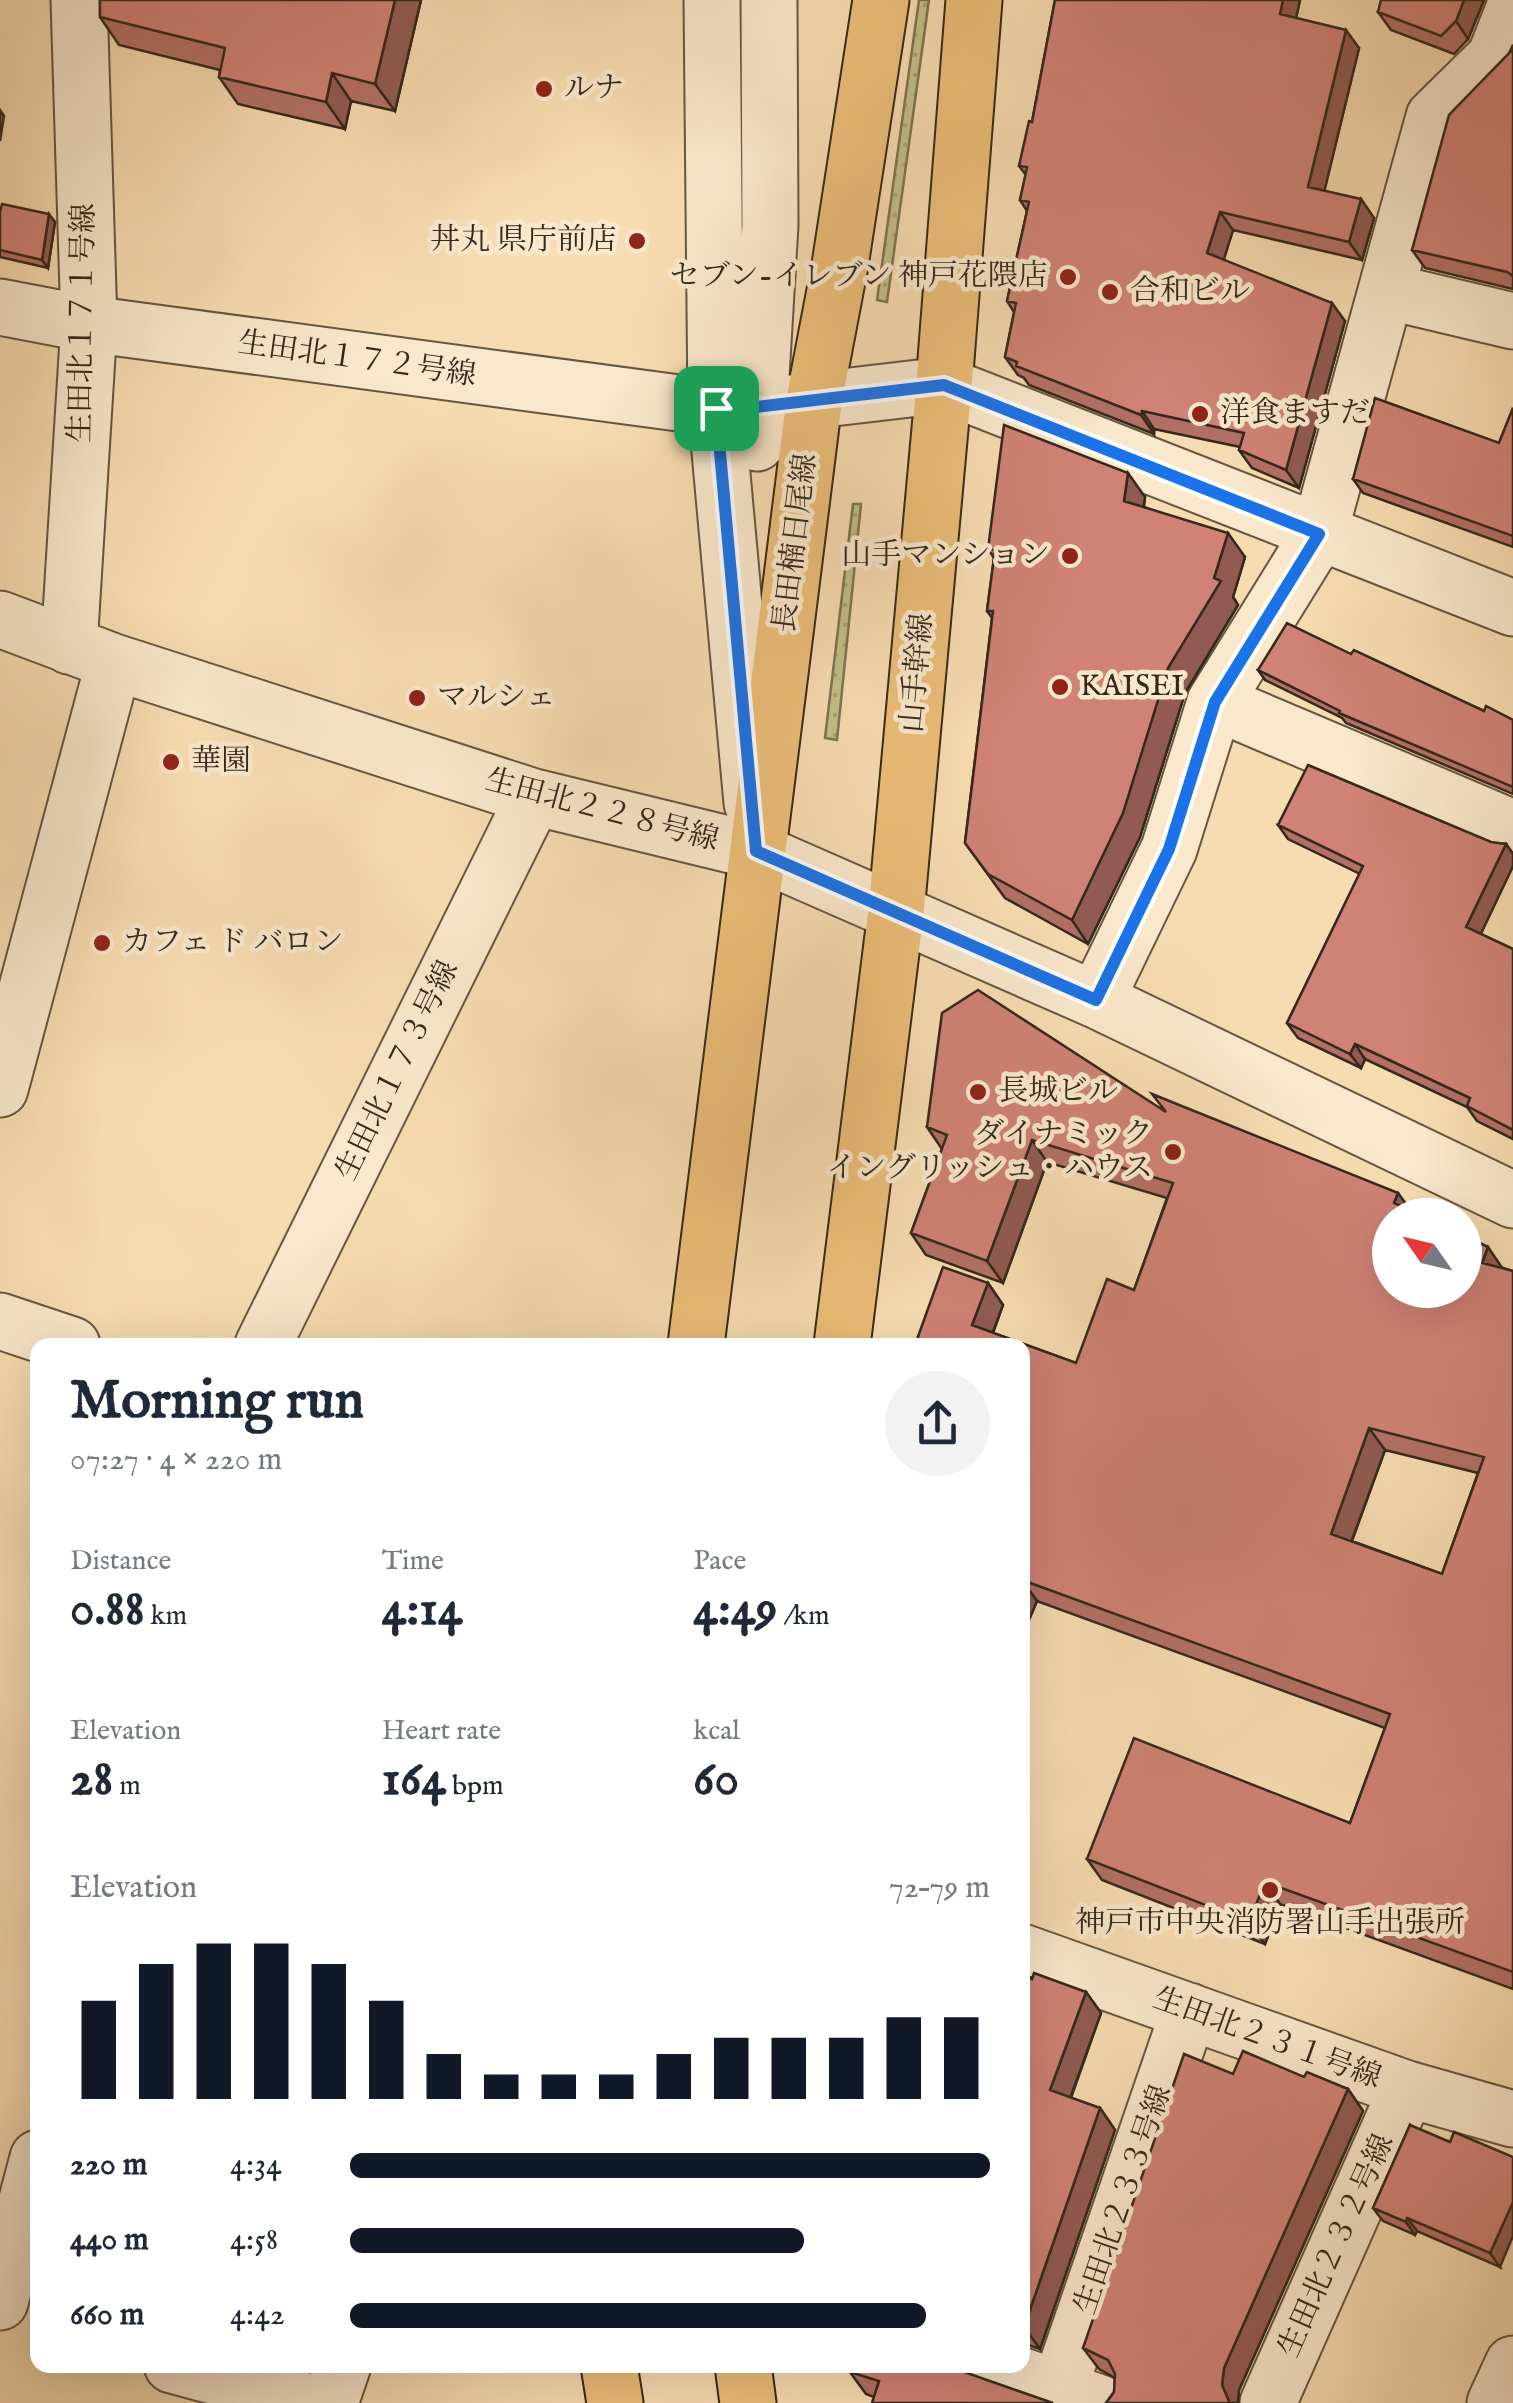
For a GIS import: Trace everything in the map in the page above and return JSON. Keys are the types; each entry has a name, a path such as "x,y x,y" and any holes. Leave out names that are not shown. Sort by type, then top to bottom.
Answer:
{"main road":[{"name":"長田楠日尾線","path":"756,851 814,400 840,265 881,0"},
{"name":"山手幹線","path":"843,1338 896,912 974,0"},
{"path":"697,1338 756,851"},
{"path":"610,2373 615,2403"},
{"path":"744,2373 748,2403"}],"street":[{"name":"生田北１７１号線","path":"0,1089 91,654 89,324 79,0"},
{"path":"712,0 756,851"},
{"path":"736,407 770,225 769,0"},
{"path":"1096,1000 1169,849 1215,702 1319,534 1434,117 1495,58 1513,11"},
{"path":"1386,290 1513,321"},
{"name":"生田北１７２号線","path":"0,306 89,324 736,407 944,385"},
{"path":"944,385 1513,608"},
{"name":"生田北２２８号線","path":"0,620 91,654 534,797 756,851 1096,1000 1513,1200"},
{"path":"1215,702 1513,828"},
{"name":"生田北１７３号線","path":"266,1338 534,797"},
{"path":"0,1321 51,1338"},
{"name":"生田北２３１号線","path":"1030,1955 1407,2089 1513,2120"},
{"name":"生田北２３３号線","path":"1080,2396 1188,2010"},
{"name":"生田北２３２号線","path":"1268,2403 1407,2089"},
{"path":"0,2302 30,2188"},
{"path":"0,2318 30,2327"},
{"path":"1495,2403 1513,2364"},
{"path":"202,2373 313,2403"},
{"path":"330,2403 340,2373"},
{"path":"1014,2373 1080,2396"}],"shaded area":[{"path":"919,0 929,0 887,302 877,300"},
{"path":"853,504 861,504 837,740 825,738"}],"building":[{"path":"100,0 395,0 375,84 332,73 326,102 219,77 225,48 100,17"},
{"path":"1055,0 1283,0 1280,14 1346,30 1308,187 1361,199 1349,242 1220,212 1207,253 1332,303 1286,470 1239,450 1244,433 1142,411 1141,415 1016,366 1017,362 1005,357 1016,303 1007,301 1029,202 1020,200 1027,167 1019,166 1029,121 1032,122"},
{"path":"1381,0 1464,0 1456,21 1441,36 1378,12"},
{"path":"1513,45 1513,276 1412,250 1449,115"},
{"path":"2,204 49,214 42,260 0,250"},
{"path":"1375,398 1499,443 1513,408 1513,536 1353,479"},
{"path":"1004,425 1128,473 1124,501 1228,533 1214,578 1221,581 1168,668 1123,813 1072,920 988,874 965,843 993,611 987,611 995,550 988,549"},
{"path":"1287,623 1351,654 1354,650 1484,711 1486,706 1513,720 1513,787 1339,713 1258,670"},
{"path":"1308,765 1491,842 1506,844 1466,927 1513,949 1513,1130 1467,1106 1470,1098 1355,1044 1350,1054 1287,1023 1363,866 1278,825"},
{"path":"978,990 1166,1112 1152,1094 1398,1193 1396,1198 1372,1198 1372,1308 1482,1308 1482,1263 1513,1271 1513,1972 1265,1882 1249,1922 1087,1859 1134,1738 1350,1823 1390,1714 1030,1583 1030,1346 1076,1363 1107,1279 1134,1290 1173,1183 1032,1140 987,1261 911,1233 947,1135 927,1127 942,1013","holes":["1369,1428 1484,1457 1442,1574 1331,1534"]},
{"path":"943,1267 988,1283 972,1325 1008,1338 918,1338"},
{"path":"1034,1973 1086,1992 1050,2090 1100,2108 1030,2310 1030,1978"},
{"path":"1243,2051 1304,2077 1307,2072 1348,2089 1224,2368 1222,2385 1229,2401 1106,2403 1114,2392 1115,2374 1108,2360 1083,2348 1184,2054 1233,2074"},
{"path":"1410,2125 1450,2142 1454,2132 1513,2157 1513,2202 1490,2253 1373,2208"},
{"path":"853,2373 967,2373 1053,2403 872,2403 879,2381"}],"place":[{"name":"ルナ","path":"544,89"},
{"name":"丼丸 県庁前店","path":"637,241"},
{"name":"セブン-イレブン 神戸花隈店","path":"1068,277"},
{"name":"合和ビル","path":"1110,292"},
{"name":"洋食ますだ","path":"1200,414"},
{"name":"山手マンション","path":"1070,556"},
{"name":"KAISEI","path":"1060,687"},
{"name":"マルシェ","path":"417,698"},
{"name":"華園","path":"171,762"},
{"name":"カフェ ド バロン","path":"102,943"},
{"name":"長城ビル","path":"978,1092"},
{"name":"ダイナミック イングリッシュ・ハウス","path":"1173,1152"},
{"name":"神戸市中央消防署山手出張所","path":"1270,1890"}],"route":[{"path":"944,385 1319,534 1215,702 1169,849 1096,1000 756,851 716,408 756,407 944,385"}]}
